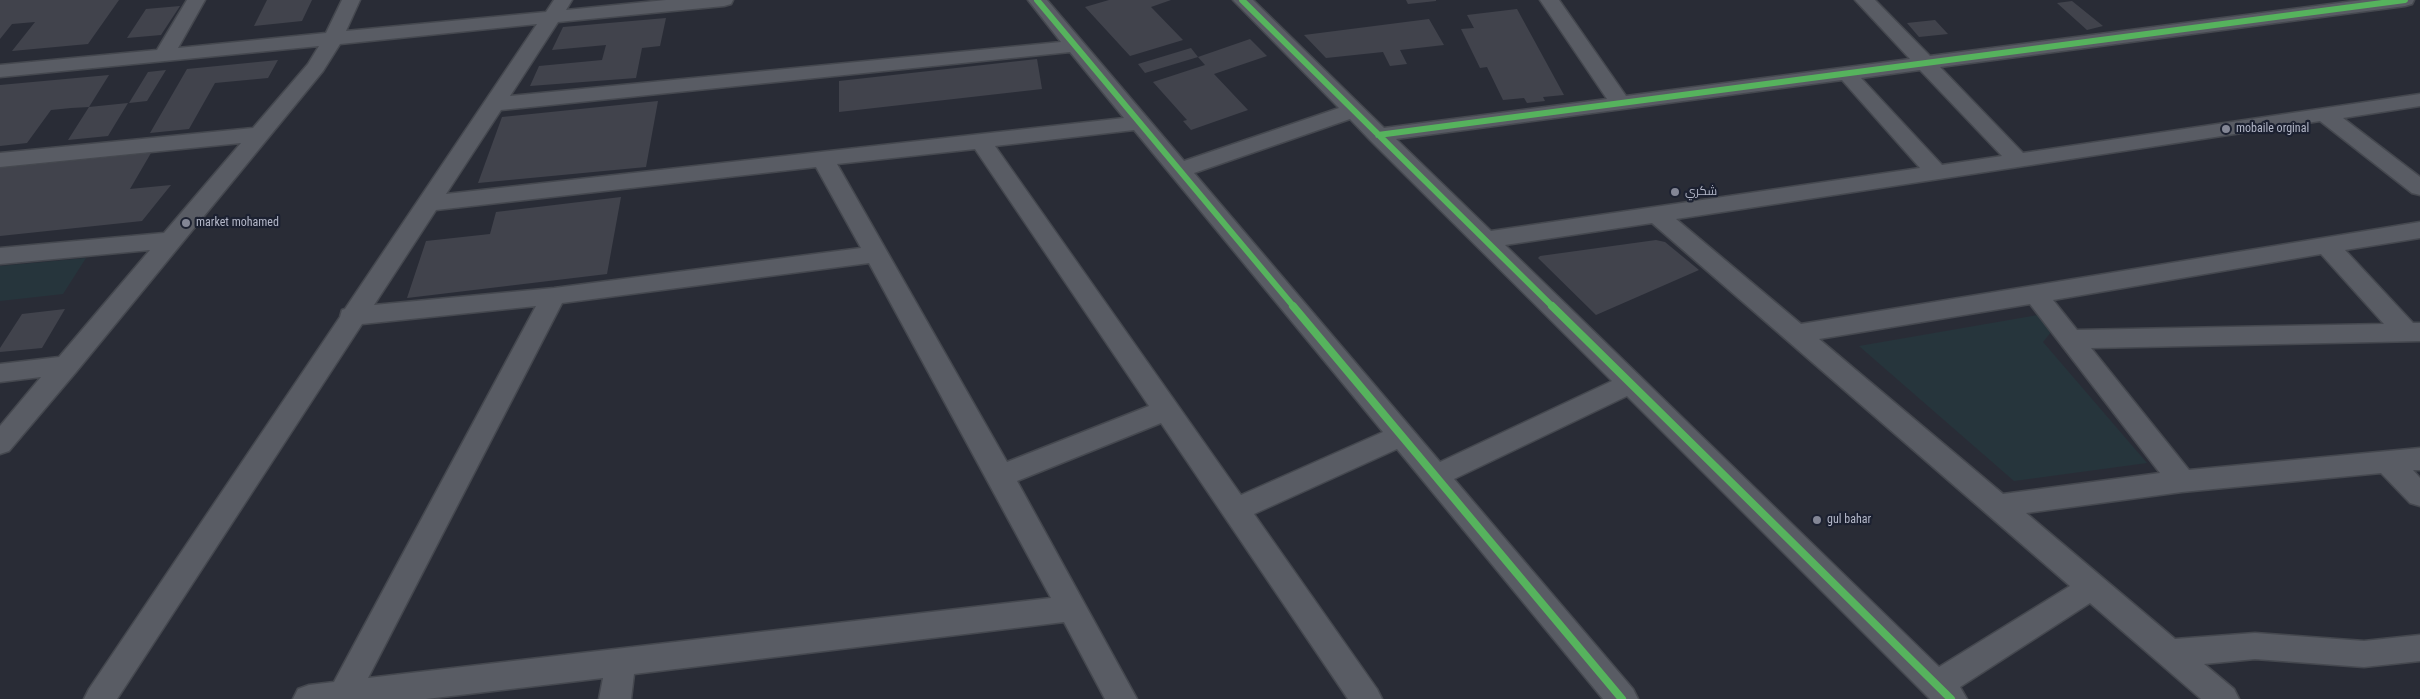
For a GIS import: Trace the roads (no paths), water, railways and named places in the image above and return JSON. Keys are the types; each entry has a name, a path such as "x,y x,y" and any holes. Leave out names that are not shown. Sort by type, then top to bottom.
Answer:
{"street":[{"path":"164,55 196,0"},
{"path":"0,444 316,67 333,38 351,0"},
{"path":"0,71 333,38 558,8 715,0"},
{"path":"1037,0 1622,699"},
{"path":"1242,0 1944,692 2092,587"},
{"path":"1549,0 1621,104"},
{"path":"1864,0 2018,160"},
{"path":"1378,135 1847,74 2345,3 2405,0"},
{"path":"100,699 426,204 558,8"},
{"path":"495,104 1076,46"},
{"path":"1847,74 1936,172"},
{"path":"1486,240 2420,100"},
{"path":"1180,170 1354,110"},
{"path":"2324,114 2420,188"},
{"path":"426,204 1141,123"},
{"path":"0,160 260,134"},
{"path":"981,142 1366,699"},
{"path":"823,160 1001,476 1121,699"},
{"path":"1656,214 2223,699"},
{"path":"1797,334 2420,230"},
{"path":"0,256 171,240"},
{"path":"2327,246 2413,332"},
{"path":"352,316 554,296 876,254"},
{"path":"2036,295 2182,481"},
{"path":"342,695 554,296"},
{"path":"2073,340 2413,332"},
{"path":"0,373 67,364"},
{"path":"1436,476 1631,383"},
{"path":"1001,476 1165,410"},
{"path":"1235,510 1402,435"},
{"path":"1998,506 2182,481 2420,459"},
{"path":"2388,463 2420,495"},
{"path":"309,699 342,695 382,695 621,662 1072,608"},
{"path":"2168,652 2255,646 2364,654 2420,648"},
{"path":"615,699 621,662"}],"place":[{"name":"mobaile orginal","path":"2226,129"},
{"name":"شكري","path":"1675,192"},
{"name":"market mohamed","path":"186,223"},
{"name":"gul bahar","path":"1817,520"}]}
